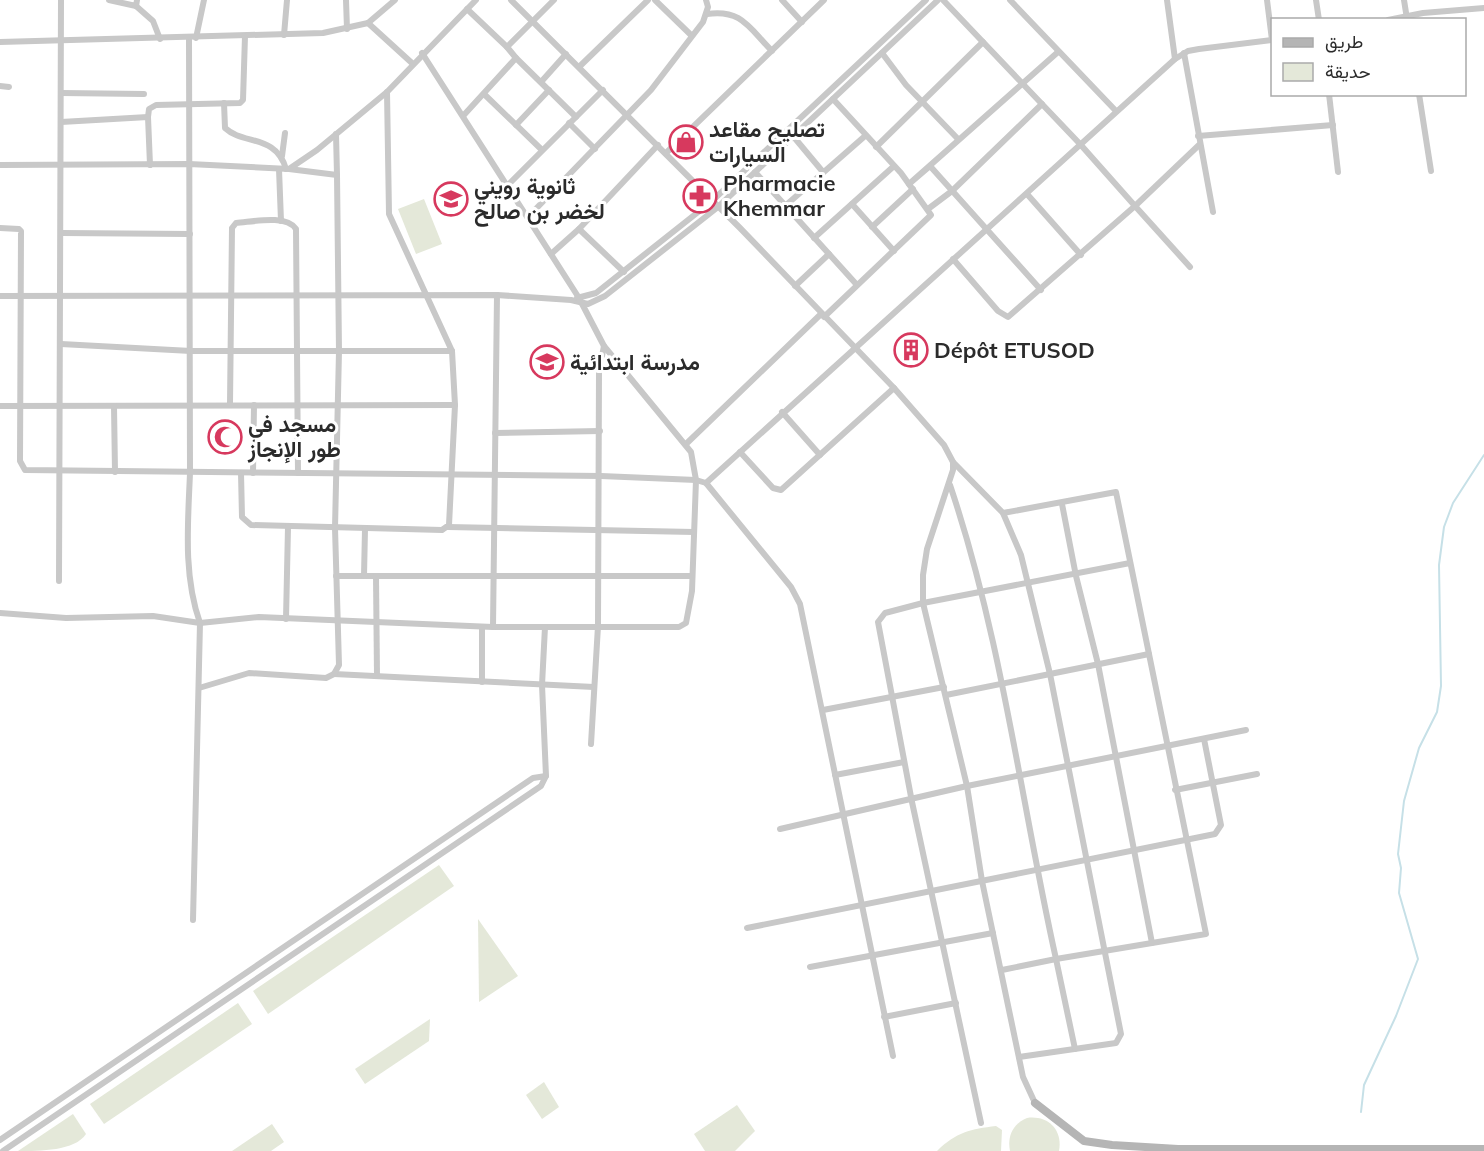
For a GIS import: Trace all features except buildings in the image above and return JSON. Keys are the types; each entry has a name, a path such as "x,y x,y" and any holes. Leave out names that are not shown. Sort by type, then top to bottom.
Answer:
{"main road":[{"path":"1035,1103 1084,1142 1112,1145 1178,1149 1484,1149"}],"street":[{"path":"59,581 61,0"},
{"path":"109,0 136,3 153,21 160,39"},
{"path":"193,920 200,623 189,565 191,296 189,103 193,38 204,0"},
{"path":"284,35 287,0"},
{"path":"346,0 347,29"},
{"path":"0,42 284,35 347,29 369,23 395,0"},
{"path":"285,169 336,134 387,92 422,53 476,0"},
{"path":"511,0 666,153 894,388 944,445 953,462 1003,513 1017,542 1050,674 1121,1037 1116,1043 1019,1057"},
{"path":"507,47 554,0"},
{"path":"579,67 648,0"},
{"path":"655,0 691,35"},
{"path":"528,217 628,116 661,78 707,14 706,0"},
{"path":"782,0 802,21"},
{"path":"666,153 824,0"},
{"path":"580,301 596,293 624,272 712,201 926,0"},
{"path":"0,296 497,296 596,301 617,288 718,207 938,0"},
{"path":"943,0 1080,144 1190,267"},
{"path":"1010,0 1116,111"},
{"path":"1167,0 1175,59"},
{"path":"1267,0 1271,32"},
{"path":"1317,0 1319,18"},
{"path":"1404,0 1407,18 1484,8"},
{"path":"467,9 576,117"},
{"path":"707,14 724,11 736,15 772,51"},
{"path":"369,23 413,64"},
{"path":"150,165 148,117 149,109 154,105 240,103 243,100 245,36"},
{"path":"706,483 1175,59 1184,52 1271,40"},
{"path":"876,147 983,42"},
{"path":"872,226 958,139 1059,52"},
{"path":"1184,52 1213,212"},
{"path":"0,612 66,618 153,616 200,623 239,618 483,627 683,626 688,620 696,480 694,461 686,444 604,346 551,254 422,53"},
{"path":"882,53 922,102 958,139"},
{"path":"541,82 566,54"},
{"path":"463,116 516,58"},
{"path":"0,86 9,87"},
{"path":"516,125 549,90"},
{"path":"508,185 603,90"},
{"path":"387,92 387,207 425,296 452,351 455,405 448,527"},
{"path":"61,93 144,94"},
{"path":"484,94 543,150"},
{"path":"1329,96 1338,172"},
{"path":"1419,96 1431,171"},
{"path":"686,444 930,218 928,209 894,166 833,99"},
{"path":"224,103 224,123 227,131 259,142 282,156"},
{"path":"928,209 952,191 1042,104"},
{"path":"61,122 148,117"},
{"path":"569,123 595,149"},
{"path":"1198,136 1333,125"},
{"path":"281,221 285,169 282,156 285,134"},
{"path":"334,674 340,660 336,622 335,528 339,351 336,134"},
{"path":"794,136 823,172"},
{"path":"784,206 865,136"},
{"path":"551,254 579,229 658,145"},
{"path":"953,260 1005,317 1041,290 1081,255 1200,145"},
{"path":"0,165 189,164 285,169 337,175"},
{"path":"814,238 894,166"},
{"path":"911,187 930,166 1041,290"},
{"path":"755,172 857,285"},
{"path":"1027,194 1081,255"},
{"path":"852,204 894,250"},
{"path":"230,404 233,226 236,223 281,221 292,224 296,229 298,473"},
{"path":"0,228 21,230 19,407 22,468 115,472 336,473 495,477 600,476 696,480 706,483 774,566 800,604 893,1056"},
{"path":"579,229 624,272"},
{"path":"61,233 190,234"},
{"path":"795,286 829,254"},
{"path":"493,627 497,296"},
{"path":"60,344 191,351 452,351"},
{"path":"591,744 598,626 599,370 604,346"},
{"path":"740,452 777,490 784,488 894,388"},
{"path":"253,473 254,405"},
{"path":"0,406 455,405"},
{"path":"114,406 115,472"},
{"path":"782,412 820,455"},
{"path":"495,433 600,431"},
{"path":"953,462 950,485 927,549 923,575 923,603 967,786 982,882 1023,1077 1035,1103"},
{"path":"241,473 243,521 251,525 365,529 442,530 448,527 494,530 694,532"},
{"path":"950,485 967,536 1002,684 1037,871 1075,1049"},
{"path":"1002,970 1206,934 1166,747 1116,492 1062,504 1003,513"},
{"path":"1062,504 1076,576 1098,664 1152,943"},
{"path":"286,619 288,527"},
{"path":"364,576 365,529"},
{"path":"981,1123 911,801 879,618 885,613 923,603 1076,576 1130,563"},
{"path":"336,576 692,576"},
{"path":"376,576 376,676"},
{"path":"482,682 483,627"},
{"path":"3,1151 442,851 538,789 546,776 542,685 544,627"},
{"path":"823,710 893,697 1002,684 1149,654"},
{"path":"199,688 249,673 326,678 334,674 594,687"},
{"path":"780,829 911,801 967,786 1068,768 1246,730"},
{"path":"747,928 1215,834 1221,828 1204,739"},
{"path":"835,775 904,762"},
{"path":"1175,790 1257,774"},
{"path":"0,1140 533,778 546,776"},
{"path":"810,967 993,933"},
{"path":"884,1017 956,1003"}],"green space":[{"path":"424,199 442,244 416,254 398,209"},
{"path":"439,865 454,886 268,1014 253,991"},
{"path":"478,919 518,976 479,1002"},
{"path":"238,1003 252,1024 104,1124 90,1104"},
{"path":"430,1019 429,1041 365,1084 355,1069"},
{"path":"544,1082 559,1107 542,1119 526,1095"},
{"path":"737,1105 755,1131 735,1151 705,1151 694,1134"},
{"path":"73,1114 86,1134 81,1140 56,1149 18,1151"},
{"path":"1027,1118 1041,1119 1052,1126 1059,1137 1059,1151 1010,1151 1009,1140 1012,1131"},
{"path":"272,1124 284,1142 271,1151 232,1151"},
{"path":"996,1126 1002,1130 1001,1151 937,1151 964,1133"}],"waterway":[{"path":"1361,1112 1364,1085 1396,1016 1418,959 1399,893 1401,868 1398,854 1404,801 1419,748 1437,712 1441,686 1439,565 1444,527 1453,503 1484,455"}],"place":[{"name":"تصليح مقاعد السيارات","path":"686,142"},
{"name":"Pharmacie Khemmar","path":"700,196"},
{"name":"ثانوية رويني لخضر بن صالح","path":"451,199"},
{"name":"Dépôt ETUSOD","path":"911,350"},
{"name":"مدرسة ابتدائية","path":"547,362"},
{"name":"مسجد في طور الإنجاز","path":"225,437"}]}
